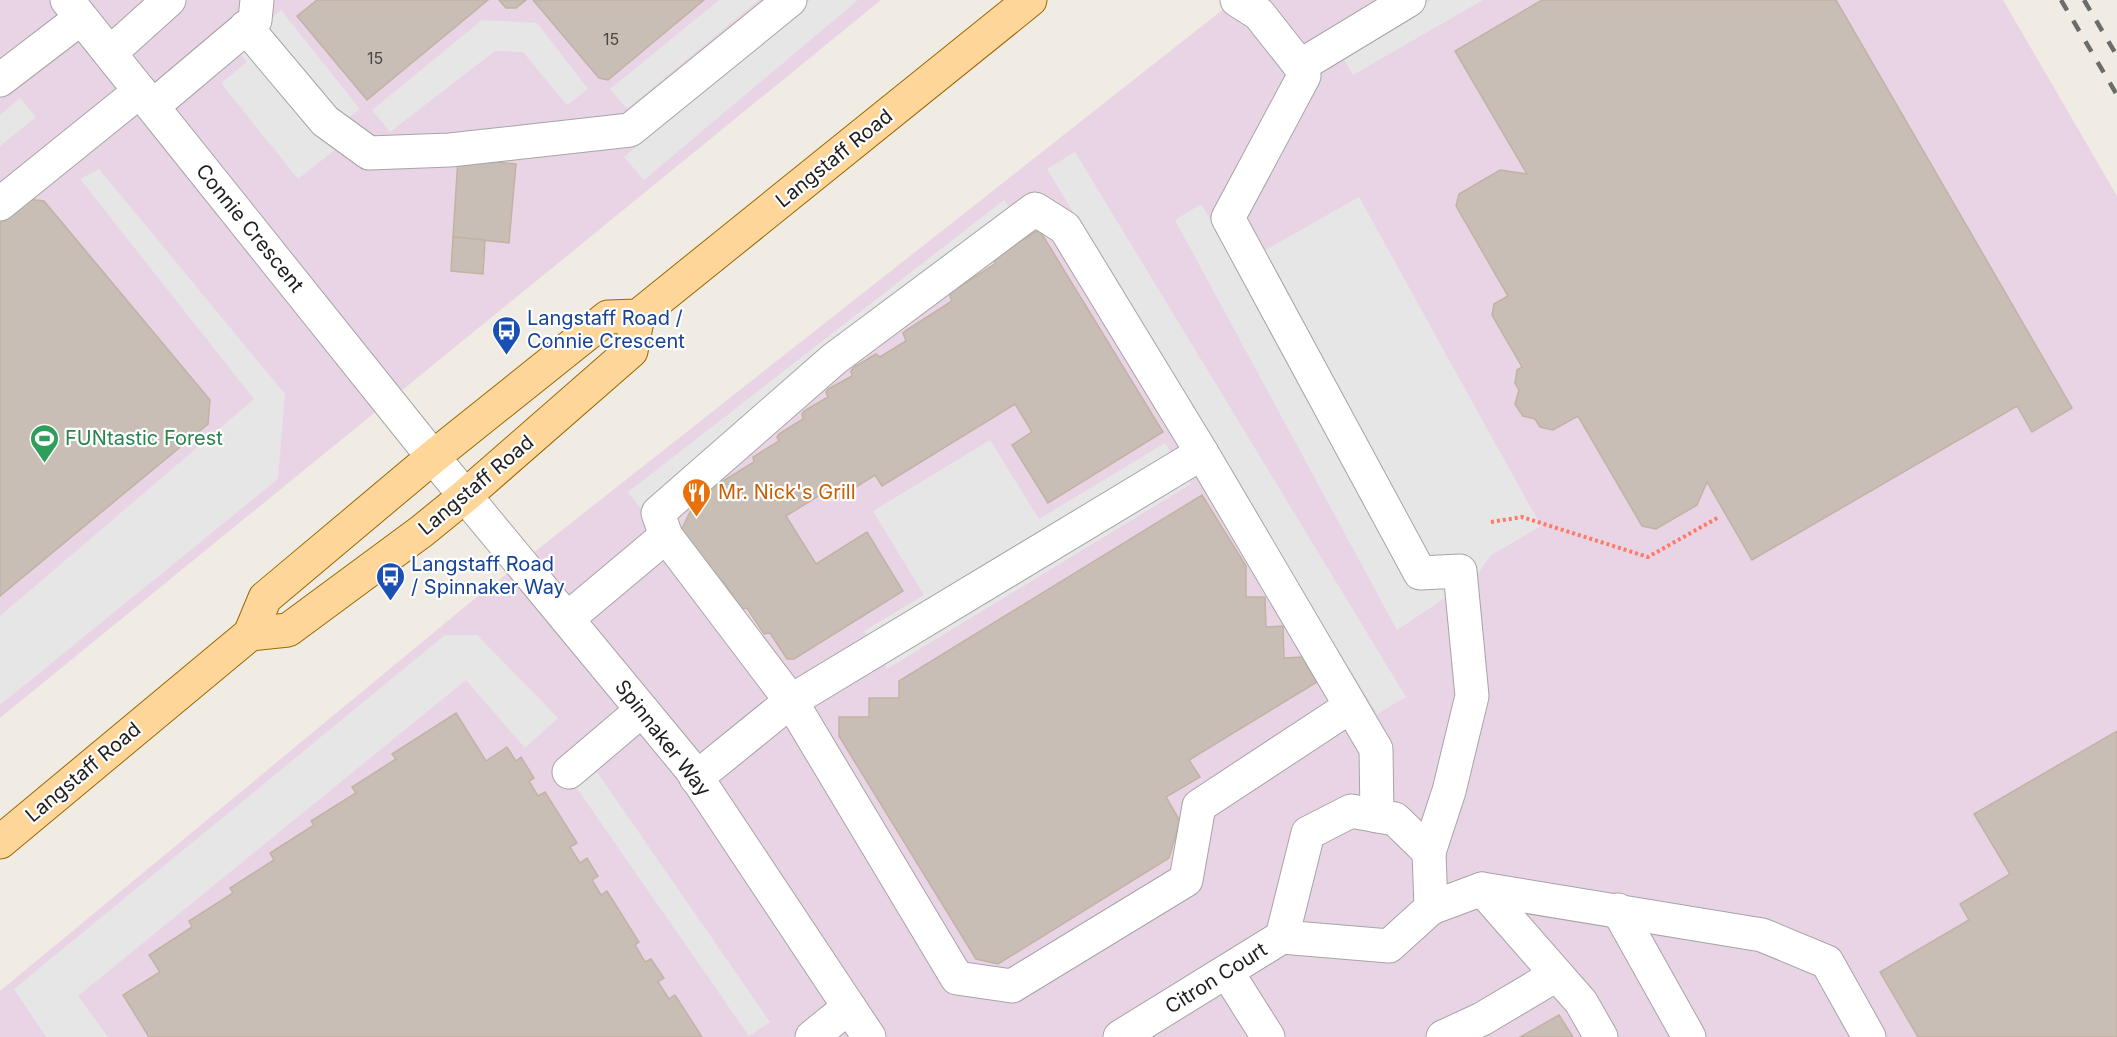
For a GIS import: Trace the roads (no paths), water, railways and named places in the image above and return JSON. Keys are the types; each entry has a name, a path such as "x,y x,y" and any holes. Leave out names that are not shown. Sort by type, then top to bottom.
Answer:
{"main road":[{"name":"Langstaff Road","path":"0,842 250,634 265,598 433,457 608,317 638,316 1030,0"},
{"name":"Langstaff Road","path":"250,634 288,630 422,531 465,496 631,351 638,316"}],"street":[{"path":"110,53 169,0"},
{"path":"0,204 146,99 251,13 325,121 369,153 450,150 630,130 790,0"},
{"path":"1300,66 1409,0"},
{"path":"1250,5 1300,66 1304,76 1228,218 1420,573 1460,571 1472,696 1449,791 1429,852 1431,908 1482,889 1762,935 1827,962 1869,1037"},
{"path":"0,81 74,9"},
{"name":"Connie Crescent","path":"74,9 433,457"},
{"path":"1351,706 1199,806 1186,880 1012,986 957,978 791,701 666,537 658,513 834,359 1035,209 1065,228 1202,453 1376,748 1377,816"},
{"path":"696,777 791,701 1202,453"},
{"name":"Spinnaker Way","path":"433,457 696,777 869,1037"},
{"path":"567,619 666,537"},
{"path":"569,772 642,710"},
{"name":"Citron Court","path":"1282,937 1308,833 1351,811 1395,819 1429,852"},
{"path":"1482,889 1581,1002 1601,1037"},
{"name":"Citron Court","path":"1120,1037 1282,937 1389,945 1431,908"},
{"path":"1618,910 1689,1037"},
{"path":"1227,972 1268,1037"},
{"path":"1443,1037 1482,1019 1556,975"},
{"path":"812,1037 849,1007"}],"railway":[{"path":"2061,0 2117,95"},
{"path":"2084,0 2117,56"}],"place":[{"name":"Langstaff Road / Connie Crescent","path":"506,356"},
{"name":"FUNtastic Forest","path":"44,464"},
{"name":"Mr. Nick's Grill","path":"697,518"},
{"name":"Langstaff Road / Spinnaker Way","path":"390,602"}]}
